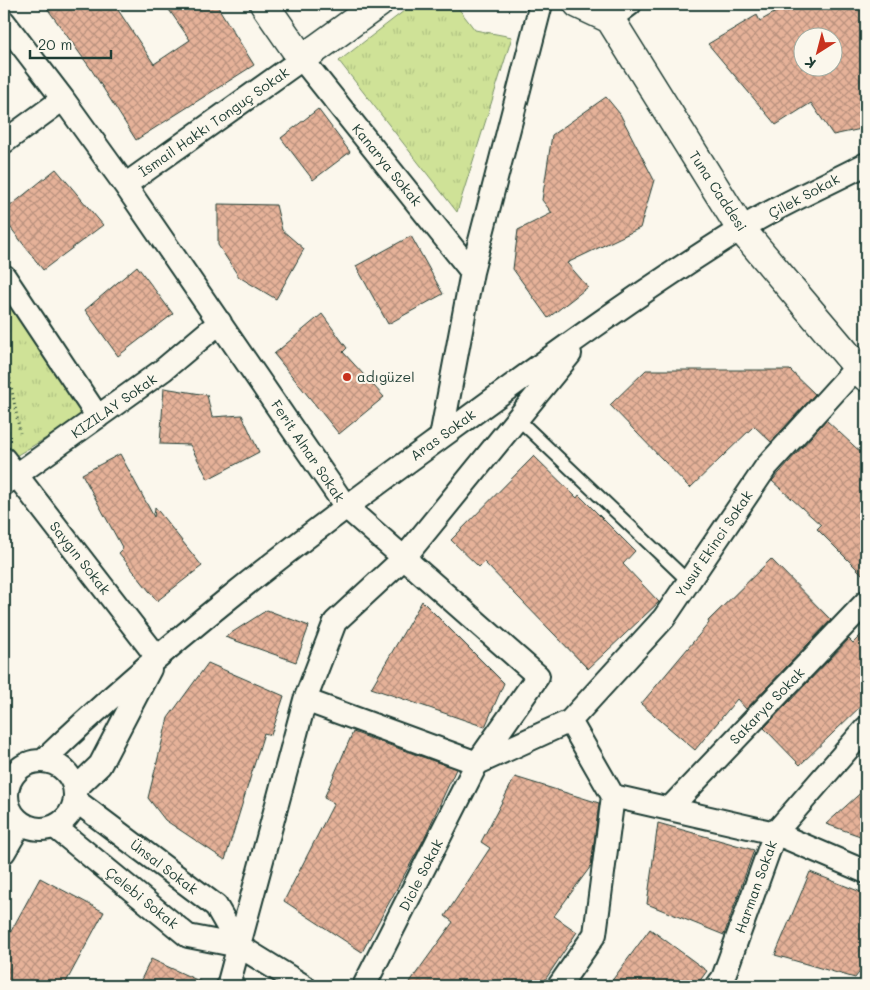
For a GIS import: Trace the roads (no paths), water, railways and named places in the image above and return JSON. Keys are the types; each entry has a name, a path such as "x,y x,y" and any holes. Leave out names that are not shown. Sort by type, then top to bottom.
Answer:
{"street":[{"path":"264,4 302,59 378,4"},
{"path":"441,437 472,272 541,4"},
{"name":"Tuna Caddesi","path":"578,4 620,11 741,229 861,372"},
{"name":"Ferit Alnar Sokak","path":"4,22 125,185 346,507 538,676 477,763"},
{"name":"İsmail Hakkı Tonguç Sokak","path":"125,185 302,59"},
{"name":"Kanarya Sokak","path":"302,59 472,272"},
{"path":"4,142 63,99"},
{"name":"Çilek Sokak","path":"741,229 866,164"},
{"name":"Aras Sokak","path":"43,761 157,657 346,507 589,330 741,229"},
{"path":"4,276 98,416"},
{"name":"KIZILAY Sokak","path":"8,473 98,416 163,370 220,322"},
{"path":"228,986 305,700 335,622 404,558 589,330"},
{"name":"Yusuf Ekinci Sokak","path":"570,720 664,618 766,467 861,372"},
{"name":"Saygın Sokak","path":"8,473 157,657"},
{"name":"Sakarya Sokak","path":"668,809 866,602"},
{"path":"75,794 100,765 157,657"},
{"path":"305,700 477,763 570,720 613,796 595,934 561,985"},
{"name":"Harman Sokak","path":"717,986 723,978 775,833 866,728"},
{"path":"43,761 54,763 63,769 71,778 75,794 72,812 54,827 43,830 21,823 9,805 6,781 22,767 32,762 43,761"},
{"name":"Dicle Sokak","path":"364,986 477,763"},
{"name":"Ünsal Sokak","path":"75,794 216,906 239,946"},
{"path":"613,796 775,833 866,872"},
{"path":"4,852 21,823"},
{"name":"Çelebi Sokak","path":"54,827 188,936 239,946"},
{"path":"239,946 304,986"}],"lane":[{"path":"517,418 688,581"}],"place":[{"name":"adıgüzel","path":"347,377"}]}
